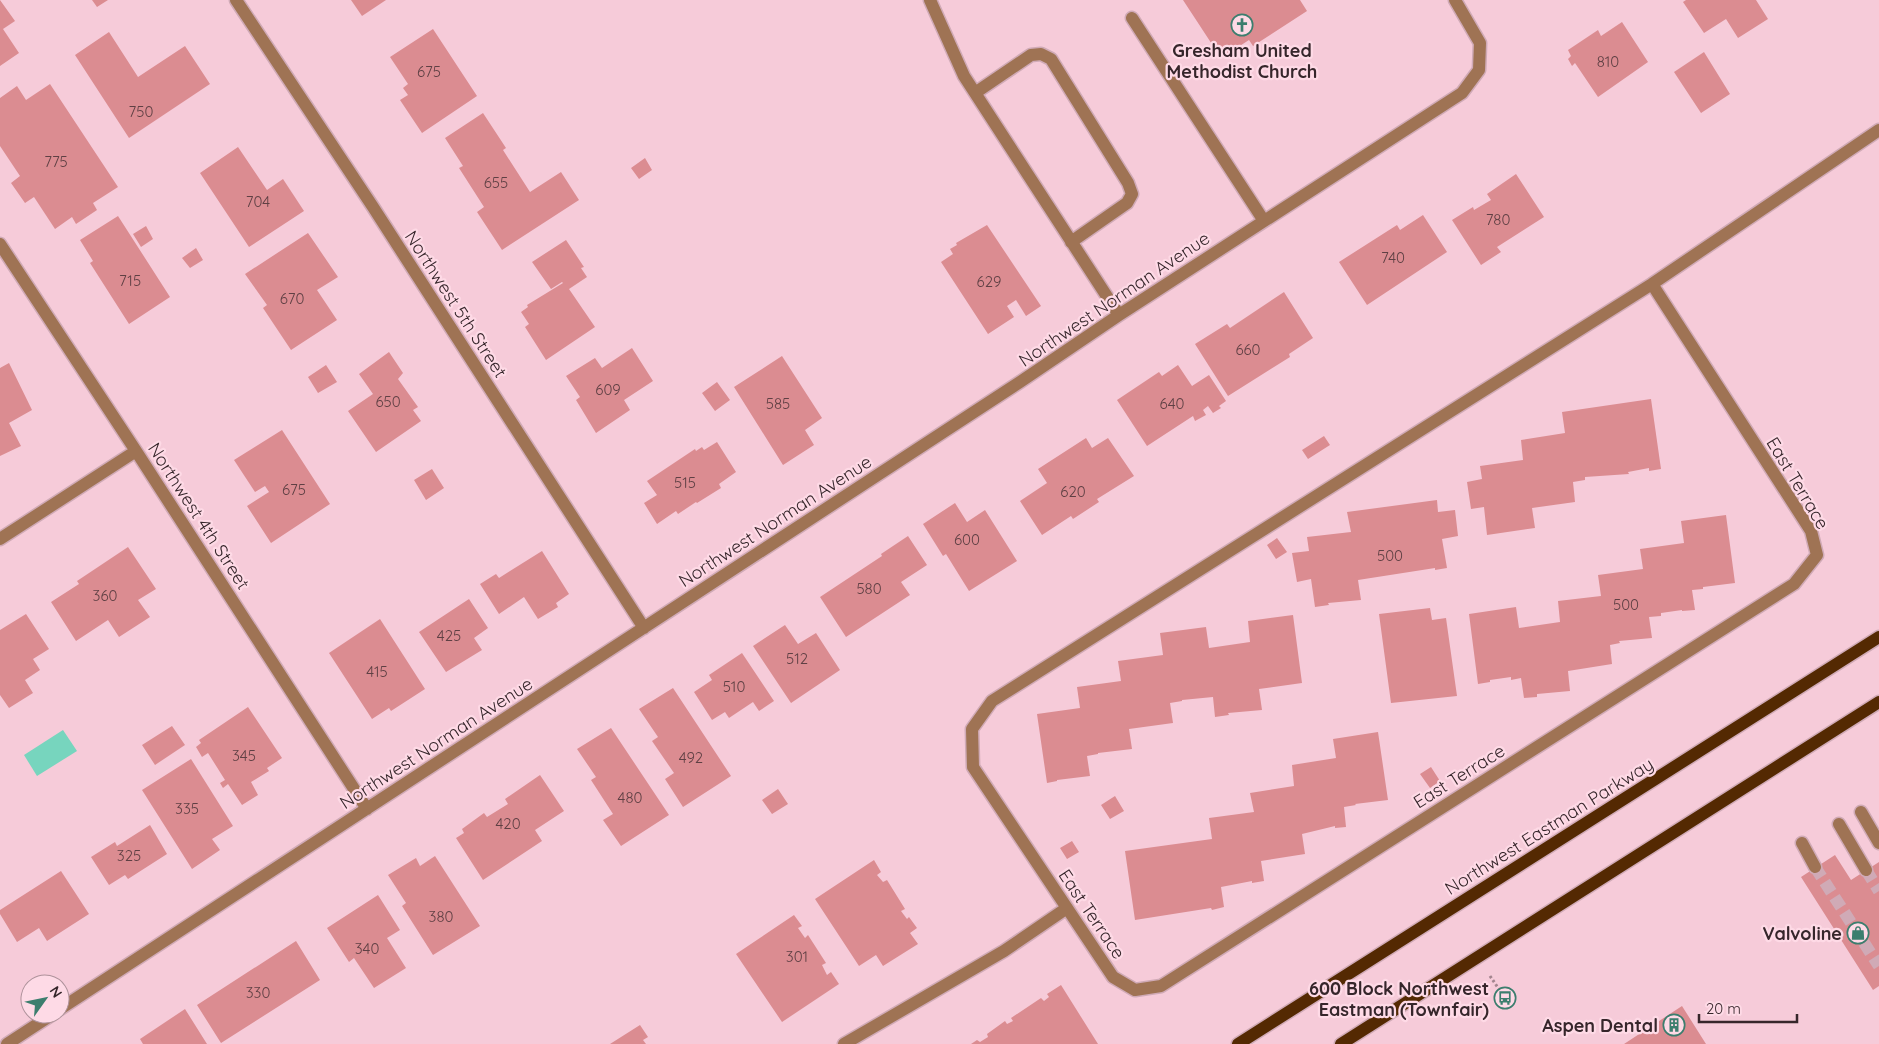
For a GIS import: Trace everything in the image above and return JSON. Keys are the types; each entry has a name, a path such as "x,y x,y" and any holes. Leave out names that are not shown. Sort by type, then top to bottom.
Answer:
{"main road":[{"name":"Northwest Eastman Parkway","path":"1238,1044 1879,637"},
{"path":"1341,1044 1879,702"}],"street":[{"name":"Northwest 5th Street","path":"236,0 373,206 644,628"},
{"path":"930,0 964,76 1119,315"},
{"name":"Northwest Norman Avenue","path":"70,1003 1020,382 1119,315 1462,93 1479,70 1480,42 1458,1"},
{"path":"1132,18 1264,222"},
{"path":"976,93 1031,56 1041,54 1051,59 1128,183 1132,194 1127,203 1072,242"},
{"name":"East Terrace","path":"1652,284 1811,531 1817,555 1794,584 1161,986 1135,990 1113,978 973,767 972,729 992,701 1652,284 1879,130"},
{"name":"Northwest 4th Street","path":"0,244 367,809"},
{"path":"0,539 136,452"},
{"path":"1861,812 1879,843"},
{"path":"1839,824 1866,870"},
{"path":"1802,843 1816,868"},
{"path":"844,1044 1004,951 1067,908"},
{"path":"7,1044 38,1024"}],"shaded area":[{"path":"63,730 77,751 37,776 24,755"}],"building":[{"path":"0,0 15,21 3,29 19,53 0,66"},
{"path":"92,0 108,0 97,7"},
{"path":"351,0 386,0 362,16"},
{"name":"Gresham United Methodist Church","path":"1183,0 1300,0 1307,11 1253,46 1249,40 1221,58"},
{"path":"1686,0 1756,0 1768,19 1738,38 1726,19 1704,33 1683,2"},
{"path":"1622,22 1648,62 1598,97 1575,63 1572,66 1568,59 1571,56 1568,50 1598,30 1601,36"},
{"path":"433,29 477,96 422,133 400,100 408,95 403,88 408,84 390,57"},
{"path":"109,32 138,77 185,46 210,84 129,138 75,55"},
{"path":"1704,52 1730,94 1701,113 1674,72"},
{"path":"50,84 118,187 93,203 97,210 76,224 72,217 55,229 34,197 25,203 11,183 20,176 0,146 0,98 17,86 26,100"},
{"path":"483,113 506,148 503,150 530,192 561,172 579,200 502,250 477,212 484,207 459,168 463,166 445,138"},
{"path":"238,147 267,190 283,179 304,211 249,247 200,173"},
{"path":"645,158 652,170 639,179 631,168"},
{"path":"1516,174 1544,217 1497,247 1501,252 1481,265 1452,220 1473,207 1474,210 1491,200 1487,194"},
{"path":"1423,215 1447,252 1367,305 1339,262 1397,225 1400,230"},
{"path":"118,216 170,297 129,324 90,263 93,261 80,240"},
{"path":"987,225 1041,306 1026,316 1016,300 1007,306 1014,317 988,334 941,262 953,254 950,249 957,245 956,243"},
{"path":"146,226 153,239 141,247 133,234"},
{"path":"308,233 338,277 317,290 337,320 291,350 263,308 267,305 245,274"},
{"path":"566,240 584,267 581,268 587,277 569,289 595,327 546,360 525,327 529,324 521,312 528,307 527,305 563,283 551,289 532,262"},
{"path":"196,248 203,260 190,268 182,258"},
{"path":"1284,292 1313,338 1289,354 1290,357 1228,396 1195,344 1227,324 1230,328"},
{"path":"632,348 653,381 624,400 630,410 596,433 576,400 580,397 566,376 595,358 602,368"},
{"path":"389,352 403,373 398,379 418,407 413,410 421,421 376,452 348,411 373,394 359,374"},
{"path":"782,356 822,418 805,430 814,445 783,465 734,387"},
{"path":"9,363 32,410 9,423 21,446 0,456 0,368"},
{"path":"326,365 337,382 318,393 308,377"},
{"path":"1178,365 1192,386 1209,375 1226,401 1219,406 1221,408 1213,413 1208,406 1203,410 1206,415 1195,421 1193,416 1147,446 1117,400 1159,372 1162,376"},
{"path":"717,382 730,400 715,411 702,393"},
{"path":"1651,399 1661,469 1649,471 1649,468 1628,472 1629,474 1585,477 1585,480 1573,482 1575,502 1532,508 1535,528 1487,535 1484,507 1471,509 1467,482 1482,479 1480,466 1523,460 1521,440 1565,433 1562,412"},
{"path":"282,430 330,504 271,543 247,506 269,492 265,486 255,492 234,460"},
{"path":"1324,436 1330,445 1308,459 1302,450"},
{"path":"1086,438 1092,448 1108,438 1134,476 1097,499 1099,502 1073,519 1071,516 1042,535 1020,501 1047,483 1038,469"},
{"path":"717,442 736,472 719,484 721,488 678,514 676,511 657,524 644,503 657,495 647,481 695,449 696,451 702,447 704,450"},
{"path":"432,469 444,488 426,500 414,480"},
{"path":"1437,500 1438,512 1455,510 1458,536 1442,539 1447,568 1435,570 1435,568 1358,580 1361,600 1328,603 1329,605 1315,607 1311,579 1297,582 1292,553 1309,551 1307,537 1351,532 1347,512"},
{"path":"955,503 967,522 985,510 1017,561 969,591 946,554 943,556 923,524"},
{"path":"1726,515 1735,583 1692,590 1695,610 1661,613 1661,616 1649,617 1652,638 1619,641 1620,643 1610,645 1612,664 1568,671 1570,691 1537,694 1537,697 1524,698 1521,678 1511,680 1511,677 1478,684 1469,614 1516,607 1519,628 1560,622 1558,601 1601,596 1598,575 1643,569 1640,549 1684,543 1681,521"},
{"path":"908,536 927,565 901,582 910,595 846,637 820,597 882,556 881,554"},
{"path":"1277,538 1287,552 1276,559 1267,545"},
{"path":"128,547 156,589 138,600 150,617 119,637 108,620 76,641 51,602 79,584 77,581"},
{"path":"542,551 569,594 556,603 558,607 538,619 524,597 499,614 480,584 496,574 499,578"},
{"path":"469,599 488,628 474,638 482,650 446,672 419,632"},
{"path":"1430,608 1432,620 1446,618 1457,696 1391,703 1379,614"},
{"path":"26,614 49,649 33,659 40,670 25,680 33,693 9,708 0,695 0,630"},
{"path":"1293,615 1302,683 1259,689 1262,710 1228,713 1229,715 1215,717 1213,697 1170,703 1173,723 1129,729 1132,749 1087,756 1090,776 1047,783 1037,714 1080,708 1077,687 1121,681 1118,661 1163,655 1160,633 1206,627 1209,648 1250,642 1248,621"},
{"path":"380,619 425,689 391,711 389,708 372,719 329,653"},
{"path":"785,625 798,644 816,633 840,670 791,703 753,646"},
{"path":"742,653 774,701 759,711 753,702 729,718 725,712 712,720 694,692 712,680 709,675"},
{"path":"673,688 731,776 683,807 665,779 674,773 652,741 658,737 639,709"},
{"path":"248,707 282,758 267,768 269,771 251,782 258,795 242,805 228,784 223,788 220,783 225,780 208,753 202,757 196,747 201,743 199,740"},
{"path":"172,726 185,745 155,765 142,745"},
{"path":"611,728 669,815 621,846 603,820 613,814 591,780 596,777 577,749"},
{"path":"1378,732 1388,800 1344,807 1346,827 1335,828 1335,826 1302,834 1305,854 1261,861 1264,881 1252,883 1252,881 1221,887 1224,907 1135,920 1125,851 1212,839 1209,818 1254,812 1250,793 1294,786 1292,765 1336,758 1333,739"},
{"path":"191,759 233,826 212,839 220,850 192,869 142,790"},
{"path":"1431,767 1440,781 1430,788 1420,774"},
{"path":"540,775 564,811 535,830 542,841 483,880 456,838 464,833 462,829 484,813 487,817 508,804 505,799"},
{"path":"778,789 788,804 772,814 762,800"},
{"path":"1115,796 1124,811 1110,819 1101,805"},
{"path":"150,825 167,854 128,879 125,875 109,885 91,857 115,842 117,846"},
{"path":"1072,841 1079,852 1067,859 1060,848"},
{"name":"Valvoline","path":"1835,855 1851,880 1879,862 1879,986 1873,990 1801,877"},
{"path":"435,856 480,926 433,955 402,906 406,903 388,875 416,858 420,866"},
{"path":"874,860 881,872 877,875 883,882 887,880 905,909 901,911 907,919 909,917 917,928 910,933 918,944 883,966 876,955 859,966 815,899"},
{"path":"61,871 89,914 47,941 39,928 17,942 0,914 0,910"},
{"path":"378,895 400,930 387,938 406,968 374,988 354,958 349,962 327,928"},
{"path":"794,915 802,926 798,928 805,938 808,935 826,963 822,965 827,975 831,972 839,984 782,1022 736,954"},
{"path":"296,941 320,980 221,1043 197,1005"},
{"path":"1061,985 1098,1044 971,1044 977,1040 980,1042 988,1037 987,1034 1005,1021 1007,1024 1013,1021 1011,1018 1041,998 1044,1001 1049,997 1047,994"},
{"name":"Aspen Dental","path":"1682,1006 1706,1044 1624,1044"},
{"path":"185,1009 207,1044 143,1044 140,1039"},
{"path":"640,1025 648,1037 643,1040 646,1044 610,1044"}],"tunnel":[{"path":"1815,867 1879,966"},
{"path":"1866,870 1879,891"}],"place":[{"name":"Gresham United Methodist Church","path":"1242,25"},
{"name":"Valvoline","path":"1858,933"},
{"name":"600 Block Northwest Eastman (Townfair)","path":"1505,998"},
{"name":"Aspen Dental","path":"1674,1025"}]}
